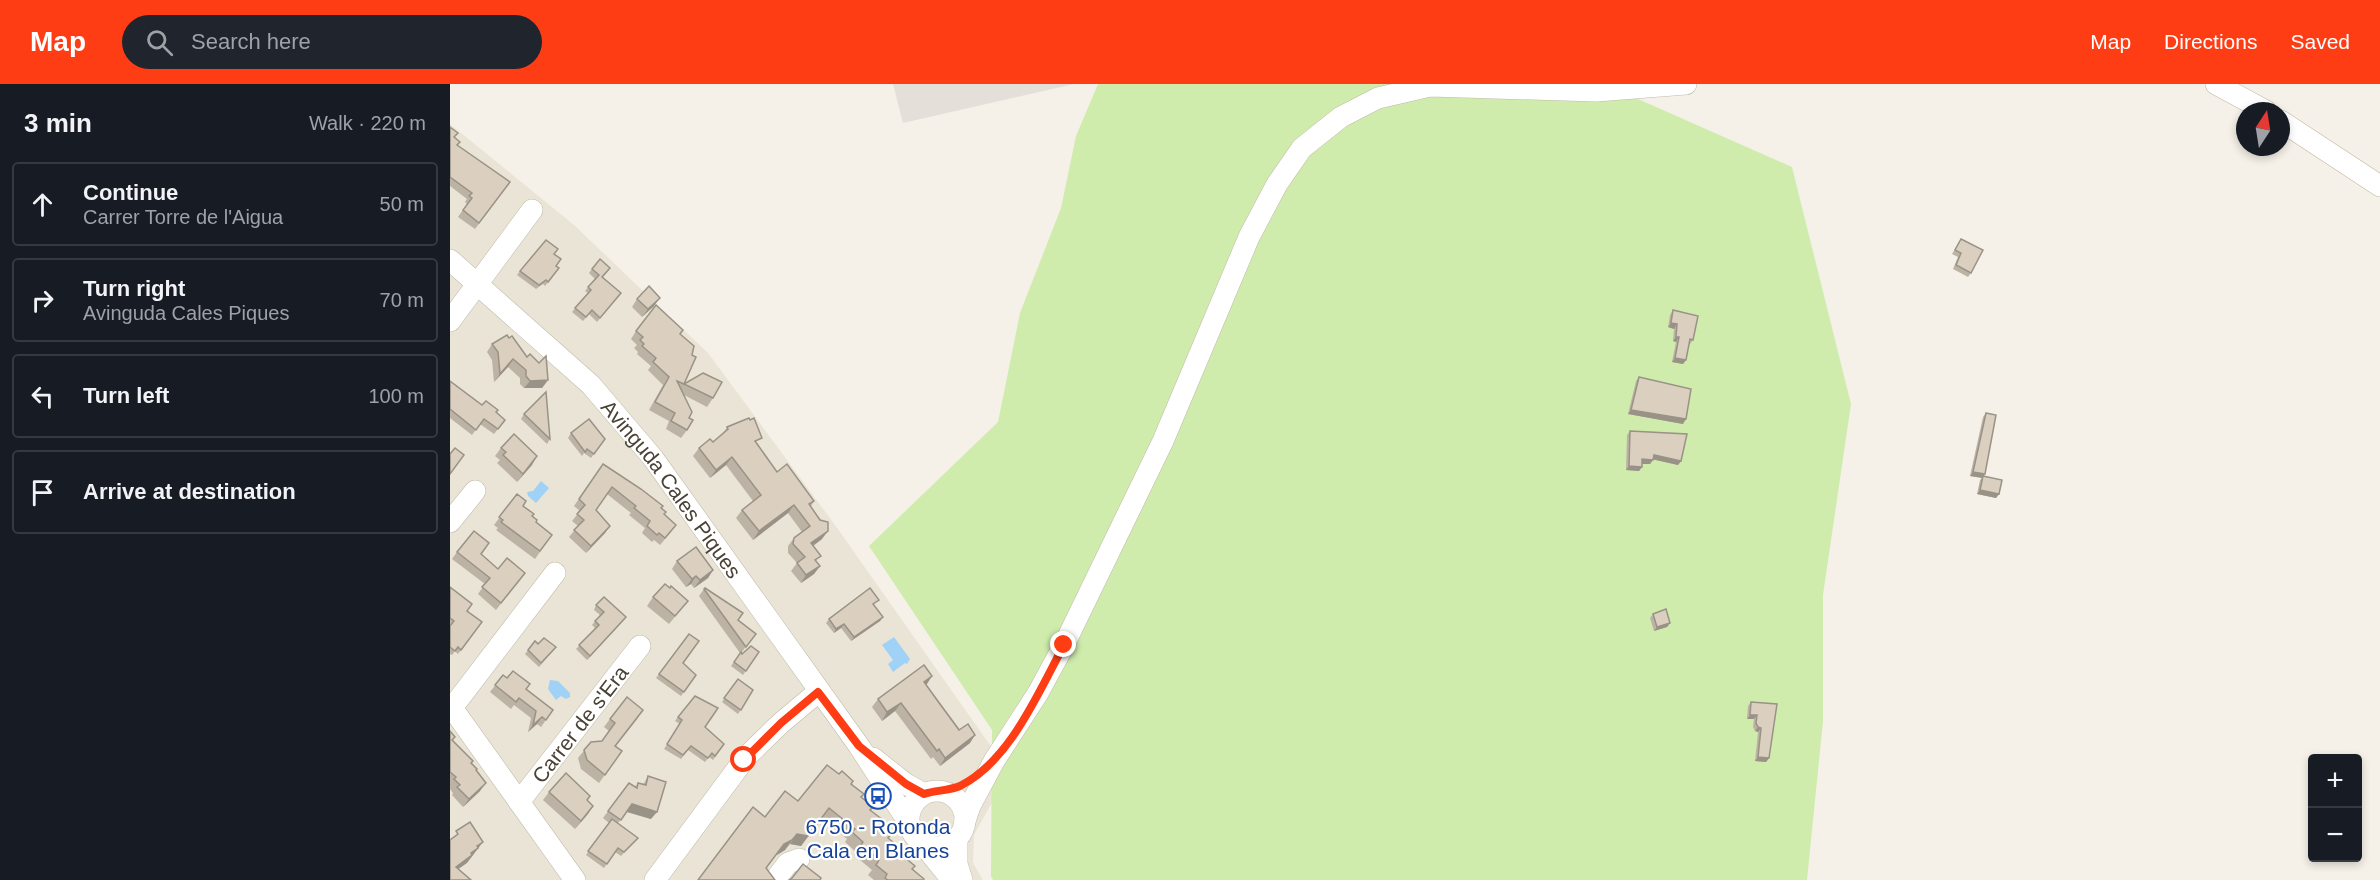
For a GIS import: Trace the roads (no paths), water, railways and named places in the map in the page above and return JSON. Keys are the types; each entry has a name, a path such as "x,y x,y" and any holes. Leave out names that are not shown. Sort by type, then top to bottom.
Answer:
{"street":[{"path":"922,843 936,847 947,845 961,830 973,799 994,761 1038,693 1069,636 1163,441 1249,237 1276,184 1302,148 1341,117 1378,98 1430,86 1596,91 1686,84"},
{"path":"2217,84 2250,102"},
{"path":"2290,127 2380,186"},
{"path":"450,321 532,210"},
{"name":"Avinguda Cales Piques","path":"450,260 591,385 653,458 818,692 859,746 909,823"},
{"path":"450,522 475,491"},
{"path":"555,573 451,707 575,880"},
{"name":"Carrer de s'Era","path":"519,802 640,646"},
{"path":"655,880 746,757 818,692"},
{"name":"Avinguda Cales Piques","path":"859,746 906,784 931,792"},
{"path":"952,880 914,835 909,823 909,812 913,803 931,792 959,786 994,761"},
{"path":"931,792 946,792 957,799 965,814 957,864 962,880"},
{"path":"775,880 788,863 799,859"}],"water":[{"path":"541,481 549,488 536,503 527,492 533,491"},
{"path":"894,637 910,659 907,664 905,663 893,672 888,664 893,660 882,645"},
{"path":"550,680 558,681 570,693 570,697 566,699 561,696 556,700 548,689"}],"place":[{"name":"6750 - Rotonda Cala en Blanes","path":"878,796"}]}
